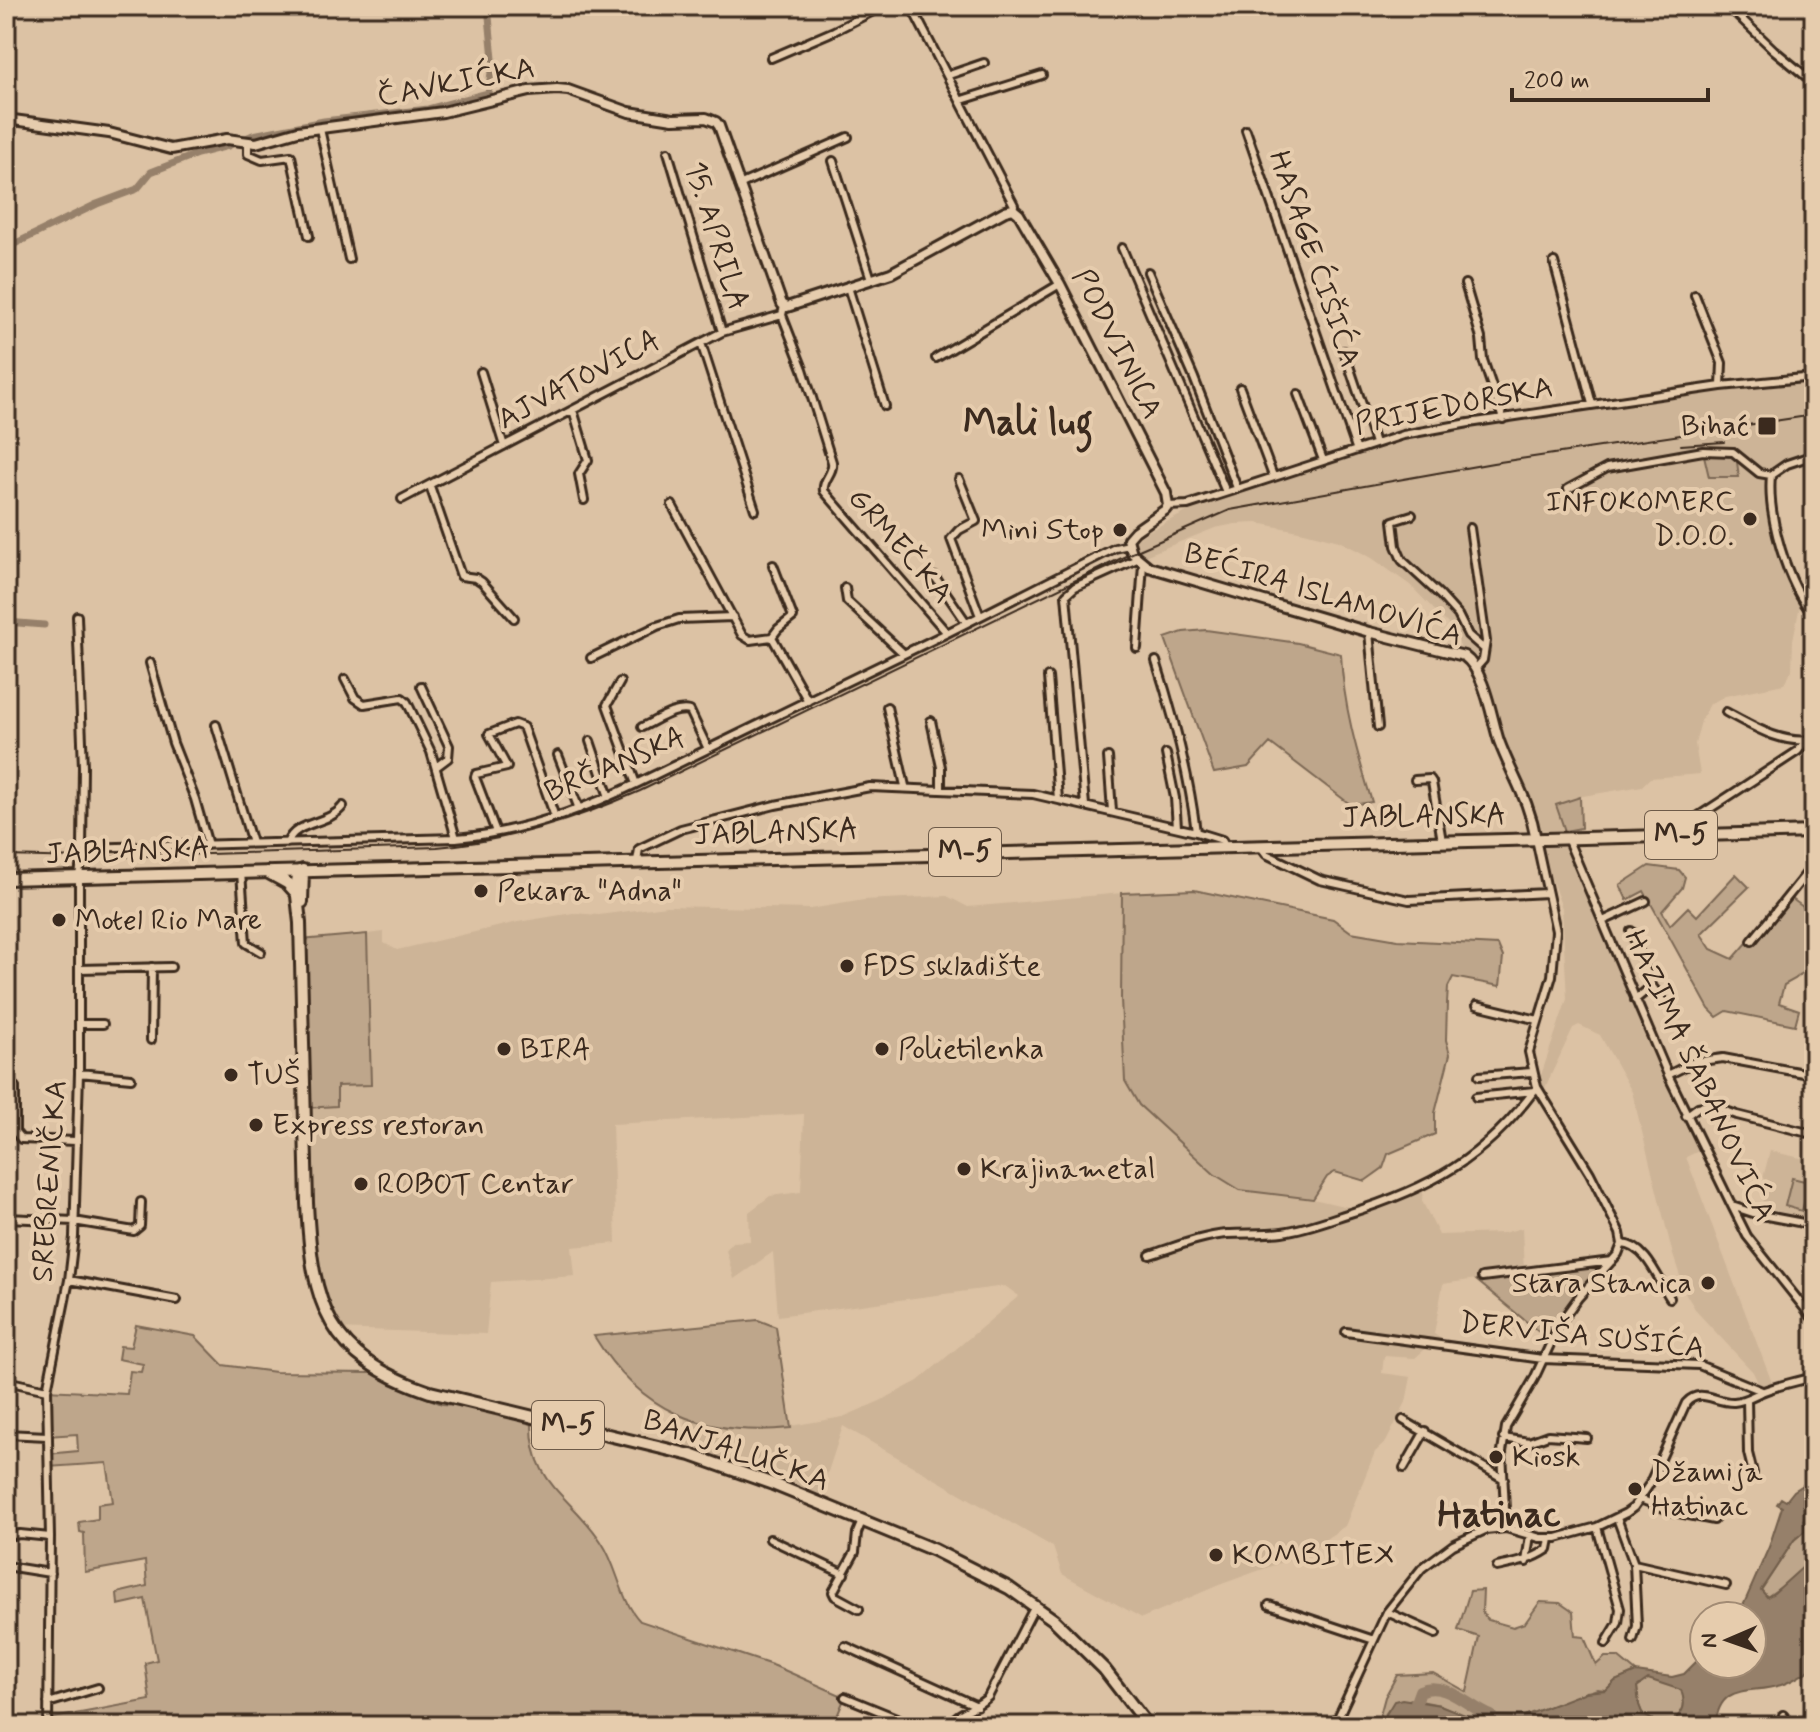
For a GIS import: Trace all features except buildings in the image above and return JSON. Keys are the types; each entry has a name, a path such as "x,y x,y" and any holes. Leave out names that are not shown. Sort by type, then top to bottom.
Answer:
{"main road":[{"name":"M-5","path":"1542,839 1814,832"},
{"name":"JABLANSKA","path":"6,879 1542,839"},
{"name":"M-5","path":"300,923 296,876 301,870"},
{"name":"M-5","path":"300,923 301,870"},
{"path":"265,872 287,883 296,894"},
{"name":"BANJALUČKA","path":"300,923 307,1203 311,1245 322,1303 335,1329 352,1350 377,1370 400,1382 691,1455 773,1484 969,1566 1036,1605 1054,1620 1104,1669 1148,1726"}],"street":[{"path":"771,58 883,6"},
{"path":"911,6 962,100 1014,205 1013,209"},
{"path":"1728,6 1814,83"},
{"path":"949,75 984,63"},
{"path":"962,100 1042,75"},
{"name":"ČAVKIĆKA","path":"246,142 443,112 543,89 568,90 629,112 673,119 712,120 719,126 783,311"},
{"path":"6,119 109,133 171,149 234,139 246,142 248,154 257,160 291,156 309,236"},
{"path":"320,129 349,259"},
{"name":"HASAGE ĆIŠIĆA","path":"1246,130 1356,448"},
{"path":"739,185 848,137"},
{"name":"15. APRILA","path":"668,152 722,332"},
{"path":"833,161 871,279"},
{"name":"AJVATOVICA","path":"402,499 722,332 914,263 1013,209"},
{"name":"PODVINICA","path":"1013,209 1019,214 1060,284 1163,484 1168,506"},
{"path":"1122,248 1226,492"},
{"path":"1554,262 1592,404"},
{"path":"1148,272 1237,488"},
{"path":"936,358 1060,284"},
{"path":"1465,284 1481,338 1483,360 1503,419"},
{"path":"848,287 885,406"},
{"path":"1695,295 1722,363 1721,386"},
{"name":"GRMEČKA","path":"783,311 832,462 832,471 823,485 824,491 947,633"},
{"path":"701,343 755,510"},
{"path":"1344,351 1375,443"},
{"path":"481,372 504,446"},
{"name":"PRIJEDORSKA","path":"1129,545 1131,535 1168,506 1188,505 1375,443 1433,429 1592,404 1814,377"},
{"path":"1240,388 1273,476"},
{"path":"1298,394 1323,460"},
{"path":"573,410 588,458 579,474 584,500"},
{"path":"1568,489 1607,468 1703,451 1733,452 1759,473 1771,475 1787,464 1814,455"},
{"path":"1771,475 1773,504 1786,567 1801,600 1814,616"},
{"path":"959,479 976,521 959,530 951,539 980,616"},
{"path":"430,486 461,576 482,582 514,618"},
{"path":"672,505 746,638 758,640 772,637 793,617 773,565"},
{"path":"1412,515 1393,521 1398,555 1440,595 1460,619 1468,635 1484,649"},
{"path":"1470,528 1486,641 1483,660 1475,669"},
{"name":"BRČANSKA","path":"82,848 456,838 496,832 555,817 609,797 1115,548 1129,545"},
{"name":"BEĆIRA ISLAMOVIĆA","path":"1129,545 1140,562 1369,632 1464,656 1475,669 1499,741 1542,839"},
{"path":"1085,805 1066,595 1075,587 1140,562 1137,648"},
{"path":"935,577 966,622"},
{"path":"845,588 847,601 903,653"},
{"path":"77,616 84,796 82,848"},
{"path":"591,658 657,626 679,619 733,617"},
{"path":"1369,632 1378,727"},
{"path":"772,637 808,701"},
{"path":"1156,661 1176,727 1192,797 1196,832"},
{"path":"150,663 208,845"},
{"path":"1048,677 1058,799"},
{"path":"345,679 360,703 367,705 405,699 436,767 456,838"},
{"path":"620,682 607,705 636,784"},
{"path":"421,686 449,746 448,758 436,767"},
{"path":"887,707 905,786"},
{"path":"642,727 686,709 690,711 708,749"},
{"path":"1726,712 1793,741 1814,739"},
{"path":"931,721 941,767 941,789"},
{"path":"496,832 475,777 476,774 507,767 489,734 515,724 523,727 555,817"},
{"path":"216,725 252,843"},
{"path":"590,741 609,797"},
{"path":"1685,834 1691,821 1798,751 1806,741"},
{"path":"1166,754 1177,827"},
{"path":"558,755 579,809"},
{"path":"1108,757 1112,811"},
{"path":"1415,780 1430,779 1432,782 1442,841"},
{"path":"637,861 639,849 681,829 775,805 870,787 905,786 1033,794 1196,832 1222,840 1225,846"},
{"path":"287,843 294,831 337,813 343,806"},
{"path":"1752,941 1814,863 1814,832"},
{"name":"HAZIMA ŠABANOVIĆA","path":"1567,838 1686,1116 1747,1236 1814,1320"},
{"path":"1506,1528 1503,1438 1512,1413 1534,1379 1569,1310 1612,1261 1622,1244 1615,1221 1590,1173 1535,1089 1529,1052 1552,976 1556,947 1542,839"},
{"path":"1259,845 1266,854 1320,880 1409,900 1547,893"},
{"name":"SREBRENIČKA","path":"48,1726 50,1537 47,1390 69,1280 74,1221 82,848"},
{"path":"241,872 246,943 261,952"},
{"path":"1603,921 1646,901"},
{"path":"1631,931 1652,986 1665,1004"},
{"path":"151,1040 152,967"},
{"path":"79,969 171,967"},
{"path":"1635,1000 1652,986"},
{"path":"1477,1005 1538,1020"},
{"path":"79,1024 103,1024"},
{"path":"1668,1075 1694,1062 1711,1058 1764,1064 1814,1075"},
{"path":"1479,1076 1532,1072"},
{"path":"79,1073 131,1078"},
{"path":"15,1087 14,1127 17,1137 76,1141"},
{"path":"1476,1097 1535,1089"},
{"path":"1150,1255 1225,1234 1300,1229 1418,1188 1476,1154 1509,1123 1535,1089"},
{"path":"1686,1116 1698,1107 1709,1105 1808,1133"},
{"path":"7,1218 74,1221 137,1230 140,1226 141,1202"},
{"path":"1732,1206 1756,1214 1813,1222"},
{"path":"1622,1244 1632,1245 1640,1251 1670,1298"},
{"path":"1482,1277 1612,1261"},
{"path":"69,1280 177,1300"},
{"name":"DERVIŠA SUŠIĆA","path":"1346,1332 1543,1359 1699,1365 1762,1391"},
{"path":"1334,1726 1387,1612 1407,1584 1438,1554 1485,1530 1506,1528 1550,1539 1597,1527 1617,1518 1640,1499 1691,1399 1700,1394 1724,1402 1747,1399 1762,1391 1814,1377"},
{"path":"6,1381 47,1390"},
{"path":"1747,1399 1748,1453 1753,1473"},
{"path":"1403,1420 1504,1479"},
{"path":"1404,1468 1425,1431"},
{"path":"6,1434 47,1436"},
{"path":"1503,1438 1529,1442 1548,1435 1587,1438"},
{"path":"1640,1499 1674,1512 1714,1520"},
{"path":"1617,1518 1634,1564 1637,1626 1633,1640"},
{"path":"859,1609 833,1594 855,1552 862,1521"},
{"path":"1597,1527 1620,1617 1606,1643"},
{"path":"1526,1562 1530,1535"},
{"path":"6,1536 50,1537"},
{"path":"770,1539 844,1574"},
{"path":"1497,1567 1526,1562 1547,1551 1550,1539"},
{"path":"1634,1564 1726,1585"},
{"path":"6,1566 50,1573"},
{"path":"949,1726 957,1716 988,1697 1036,1605"},
{"path":"1269,1605 1374,1640"},
{"path":"1387,1612 1436,1634"},
{"path":"845,1646 977,1706"},
{"path":"48,1703 98,1688"},
{"path":"845,1697 916,1726"},
{"path":"1783,1715 1792,1726"}],"shaded area":[{"path":"1814,377 1814,455 1805,456 1771,475 1778,534 1801,600 1793,640 1792,670 1784,684 1725,696 1710,704 1701,721 1695,744 1700,774 1650,778 1642,786 1583,796 1556,805 1567,838 1703,1149 1686,1157 1774,1388 1762,1391 1753,1372 1697,1312 1686,1294 1673,1255 1632,1092 1600,1035 1579,1025 1573,1028 1542,1094 1537,1087 1567,999 1562,908 1475,669 1459,654 1460,645 1449,625 1410,585 1372,558 1339,541 1304,532 1257,523 1235,524 1215,528 1137,559 1129,545 1149,531 1226,492 1375,443 1592,404"},
{"path":"1735,447 1739,477 1709,477 1703,451"},
{"path":"1206,630 1298,643 1341,654 1348,710 1372,802 1351,805 1270,743 1248,767 1214,773 1165,638 1183,632"},
{"path":"1580,797 1581,828 1565,831 1556,805"},
{"path":"1649,866 1679,870 1685,877 1682,888 1662,911 1670,925 1688,907 1697,916 1736,874 1749,887 1701,934 1711,949 1733,959 1788,896 1814,915 1814,963 1784,985 1779,1003 1799,1010 1795,1025 1727,1011 1717,1017 1709,1009 1644,891 1627,900 1620,885"},
{"path":"1194,890 1333,919 1351,932 1398,940 1498,945 1503,957 1500,986 1453,977 1448,987 1446,1040 1450,1054 1435,1113 1435,1134 1388,1154 1383,1168 1365,1181 1335,1172 1327,1177 1313,1199 1240,1190 1214,1174 1139,1105 1125,1081 1121,999 1122,893"},
{"path":"1122,893 1121,999 1125,1081 1139,1105 1214,1174 1240,1190 1313,1199 1361,1210 1423,1185 1422,1201 1439,1235 1503,1233 1522,1228 1524,1272 1443,1284 1434,1334 1452,1346 1432,1343 1415,1358 1384,1356 1382,1373 1411,1377 1406,1402 1386,1442 1375,1452 1345,1526 1304,1554 1142,1618 1062,1574 1053,1547 843,1426 818,1502 691,1455 684,1418 717,1428 767,1430 843,1417 918,1381 1019,1296 1005,1286 778,1316 773,1252 734,1279 726,1250 732,1242 750,1241 749,1212 770,1196 801,1192 804,1114 612,1124 616,1243 572,1247 575,1276 491,1282 486,1334 335,1329 316,1279 305,1108 337,1106 337,1086 371,1085 367,934 384,932 384,943 397,950 518,922 573,913 599,915 666,906 810,909 864,900 947,896 968,907"},
{"path":"367,934 371,1085 337,1086 337,1106 305,1108 301,940"},
{"path":"1770,1151 1814,1161 1814,1186 1806,1218 1761,1207 1768,1180 1763,1178"},
{"path":"1792,1178 1809,1182 1802,1211 1785,1206"},
{"path":"1612,1261 1594,1280 1551,1342 1476,1280 1482,1277"},
{"path":"758,1320 776,1327 791,1428 730,1428 678,1414 632,1384 594,1336"},
{"path":"136,1325 195,1336 223,1365 275,1372 373,1373 391,1384 442,1404 486,1407 532,1417 537,1459 554,1488 602,1543 628,1603 640,1621 775,1666 845,1697 833,1726 48,1726 48,1719 150,1700 145,1663 157,1660 145,1599 118,1605 117,1593 147,1586 145,1561 85,1572 84,1533 80,1532 79,1522 98,1519 98,1504 113,1502 107,1463 48,1467 47,1454 78,1451 77,1434 47,1436 46,1390 127,1394 130,1371 141,1372 143,1364 118,1359 120,1346 131,1347"},
{"path":"1814,1478 1814,1503 1803,1520 1807,1529 1794,1540 1761,1590 1767,1597 1774,1593 1814,1557 1814,1667 1785,1684 1730,1696 1718,1712 1715,1726 1379,1726 1394,1701 1402,1699 1440,1705 1475,1719 1522,1717 1586,1692 1606,1690 1615,1681 1636,1672 1672,1677 1688,1670 1688,1680 1768,1680 1768,1600 1746,1600 1769,1547 1782,1507 1777,1504 1781,1498 1786,1501 1794,1491","holes":["1648,1679 1681,1690 1684,1699 1680,1714 1673,1721 1653,1720 1643,1715 1637,1687"]},
{"path":"1814,1503 1814,1557 1767,1597 1761,1590 1794,1540 1807,1529 1803,1520"},
{"path":"1483,1590 1482,1612 1488,1620 1513,1627 1525,1623 1540,1602 1560,1603 1573,1612 1575,1636 1584,1637 1596,1665 1605,1657 1618,1657 1636,1672 1615,1681 1606,1690 1597,1689 1522,1717 1493,1716 1475,1720 1440,1705 1411,1699 1389,1709 1377,1726 1385,1697 1397,1675 1433,1673 1467,1692 1479,1637 1458,1630 1470,1591"},
{"path":"1648,1678 1681,1689 1683,1707 1673,1721 1653,1720 1643,1715 1637,1686"}],"waterway":[{"path":"6,248 97,204 137,189 151,172 253,135 324,121 428,109 488,93 493,59 488,6"},
{"path":"6,622 44,625"},
{"path":"1416,1702 1420,1691 1439,1689 1491,1716"}],"railway":[{"path":"6,856 81,858 437,847 516,834 566,820 640,791 1132,553 1230,510 1493,463 1814,415"},
{"path":"1681,445 1724,442"}],"place":[{"name":"Bihać","path":"1767,426"},
{"name":"INFOKOMERC D.O.O.","path":"1750,519"},
{"name":"Mini Stop","path":"1120,530"},
{"name":"Pekara \"Adna\"","path":"481,891"},
{"name":"Motel Rio Mare","path":"59,920"},
{"name":"FDS skladište","path":"847,966"},
{"name":"BIRA","path":"504,1049"},
{"name":"Polietilenka","path":"882,1049"},
{"name":"TUŠ","path":"231,1075"},
{"name":"Express restoran","path":"256,1125"},
{"name":"Krajinametal","path":"964,1169"},
{"name":"ROBOT Centar","path":"361,1184"},
{"name":"Stara Stanica","path":"1708,1283"},
{"name":"Kiosk","path":"1496,1457"},
{"name":"Džamija Hatinac","path":"1635,1489"},
{"name":"KOMBITEX","path":"1216,1555"}],"district":[{"name":"Mali lug","path":"1028,423"},
{"name":"Hatinac","path":"1499,1515"}]}
